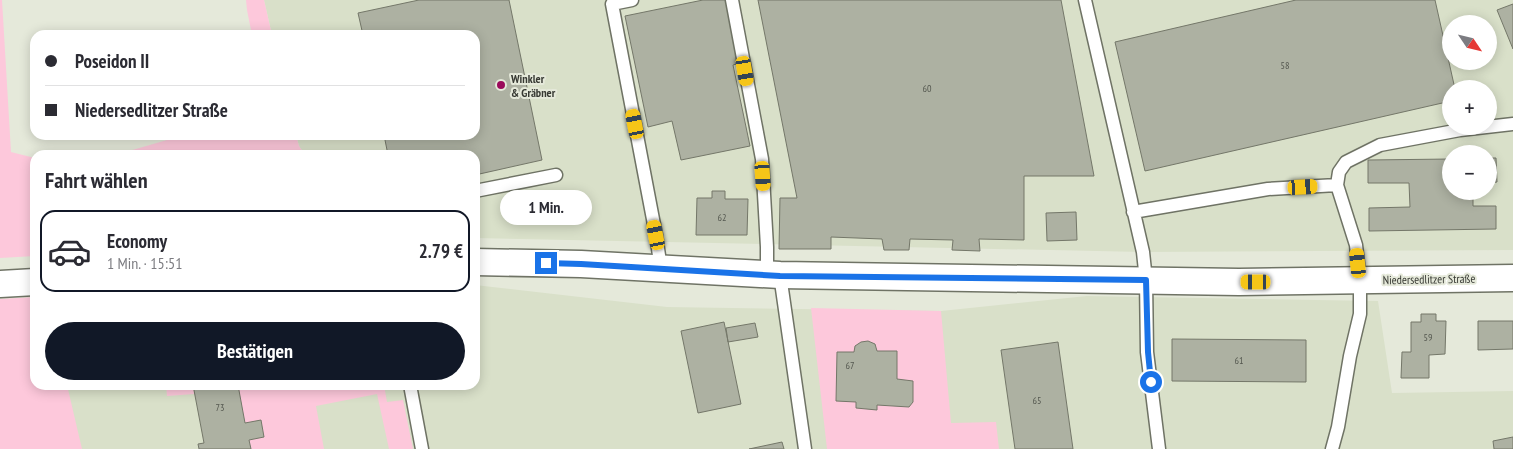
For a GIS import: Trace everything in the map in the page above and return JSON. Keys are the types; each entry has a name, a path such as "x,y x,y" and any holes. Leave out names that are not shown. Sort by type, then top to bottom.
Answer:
{"street":[{"name":"Niedersedlitzer Straße","path":"480,262 581,264 773,275 1239,282 1513,278"},
{"path":"0,284 30,282"}],"lane":[{"path":"632,0 612,4 662,269"},
{"path":"732,0 762,159 768,247 806,449"},
{"path":"1085,0 1142,252 1146,280 1148,352 1159,449"},
{"path":"1332,449 1360,314 1360,280 1356,245 1338,185 1339,172 1346,162 1380,145 1460,130 1513,124"},
{"path":"480,190 556,175"},
{"path":"1133,212 1268,189 1338,185"},
{"path":"411,390 422,449"}],"shaded area":[{"path":"0,0 2,0 11,152 30,157 30,256 0,258"},
{"path":"246,0 264,0 271,30 251,30"},
{"path":"264,0 1513,0 1513,250 1143,252 480,238 480,150 302,150 297,140 480,140 480,30 271,30"},
{"path":"167,140 297,140 302,150 132,150"},
{"path":"480,286 667,307 941,311 1087,296 1378,301 1392,393 1513,391 1513,449 0,449 0,299 30,297 30,390 480,390"},
{"path":"30,297 30,390 68,390 82,449 0,449 0,299"},
{"path":"811,308 941,311 951,423 996,422 999,449 827,449"},
{"path":"166,390 194,390 194,394 167,396"},
{"path":"239,390 385,390 387,402 403,400 413,449 389,449 377,394 316,406 324,449 251,449 249,440 264,437 261,420 245,423"}],"building":[{"name":"Winkler & Gräbner","path":"419,0 509,0 542,160 480,174 480,150 387,150 385,140 480,140 480,30 362,30 358,13"},
{"path":"703,0 727,0 740,63 733,65 750,146 681,160 672,121 648,127 625,16"},
{"path":"758,0 1061,0 1094,176 1024,176 1024,240 979,239 980,251 952,250 953,240 910,239 909,250 884,250 882,239 831,237 831,249 779,249 780,198 797,198"},
{"path":"1296,0 1435,0 1442,31 1442,70 1451,70 1453,80 1442,80 1442,103 1145,171 1115,42"},
{"path":"1513,4 1513,49 1497,10"},
{"path":"1442,159 1442,200 1473,200 1473,206 1496,206 1496,229 1369,231 1369,208 1410,207 1409,183 1368,183 1368,160"},
{"path":"712,191 725,191 725,199 748,199 747,235 696,235 697,198 712,198"},
{"path":"1076,212 1077,240 1047,241 1046,213"},
{"path":"1421,314 1436,314 1436,321 1446,321 1445,354 1429,355 1429,378 1401,378 1402,352 1411,352 1411,322 1421,322"},
{"path":"1478,321 1513,321 1513,349 1478,350"},
{"path":"724,322 741,404 698,413 681,331"},
{"path":"755,323 758,337 728,342 726,328"},
{"path":"1172,339 1306,340 1306,382 1172,381"},
{"path":"868,341 875,344 877,351 897,351 897,379 913,381 913,402 909,407 877,405 877,410 856,408 856,402 836,401 837,352 854,352 855,346 861,342"},
{"path":"1058,342 1073,449 1015,449 1001,350"},
{"path":"194,390 239,390 245,423 261,420 264,437 249,440 251,449 199,449 198,444 204,443"},
{"path":"1513,437 1513,449 1494,449 1493,441"},
{"path":"782,442 784,449 749,449"}],"place":[{"name":"Winkler & Gräbner","path":"501,85"}],"route":[{"path":"546,263 780,276 1146,280 1148,352 1151,382"}]}
